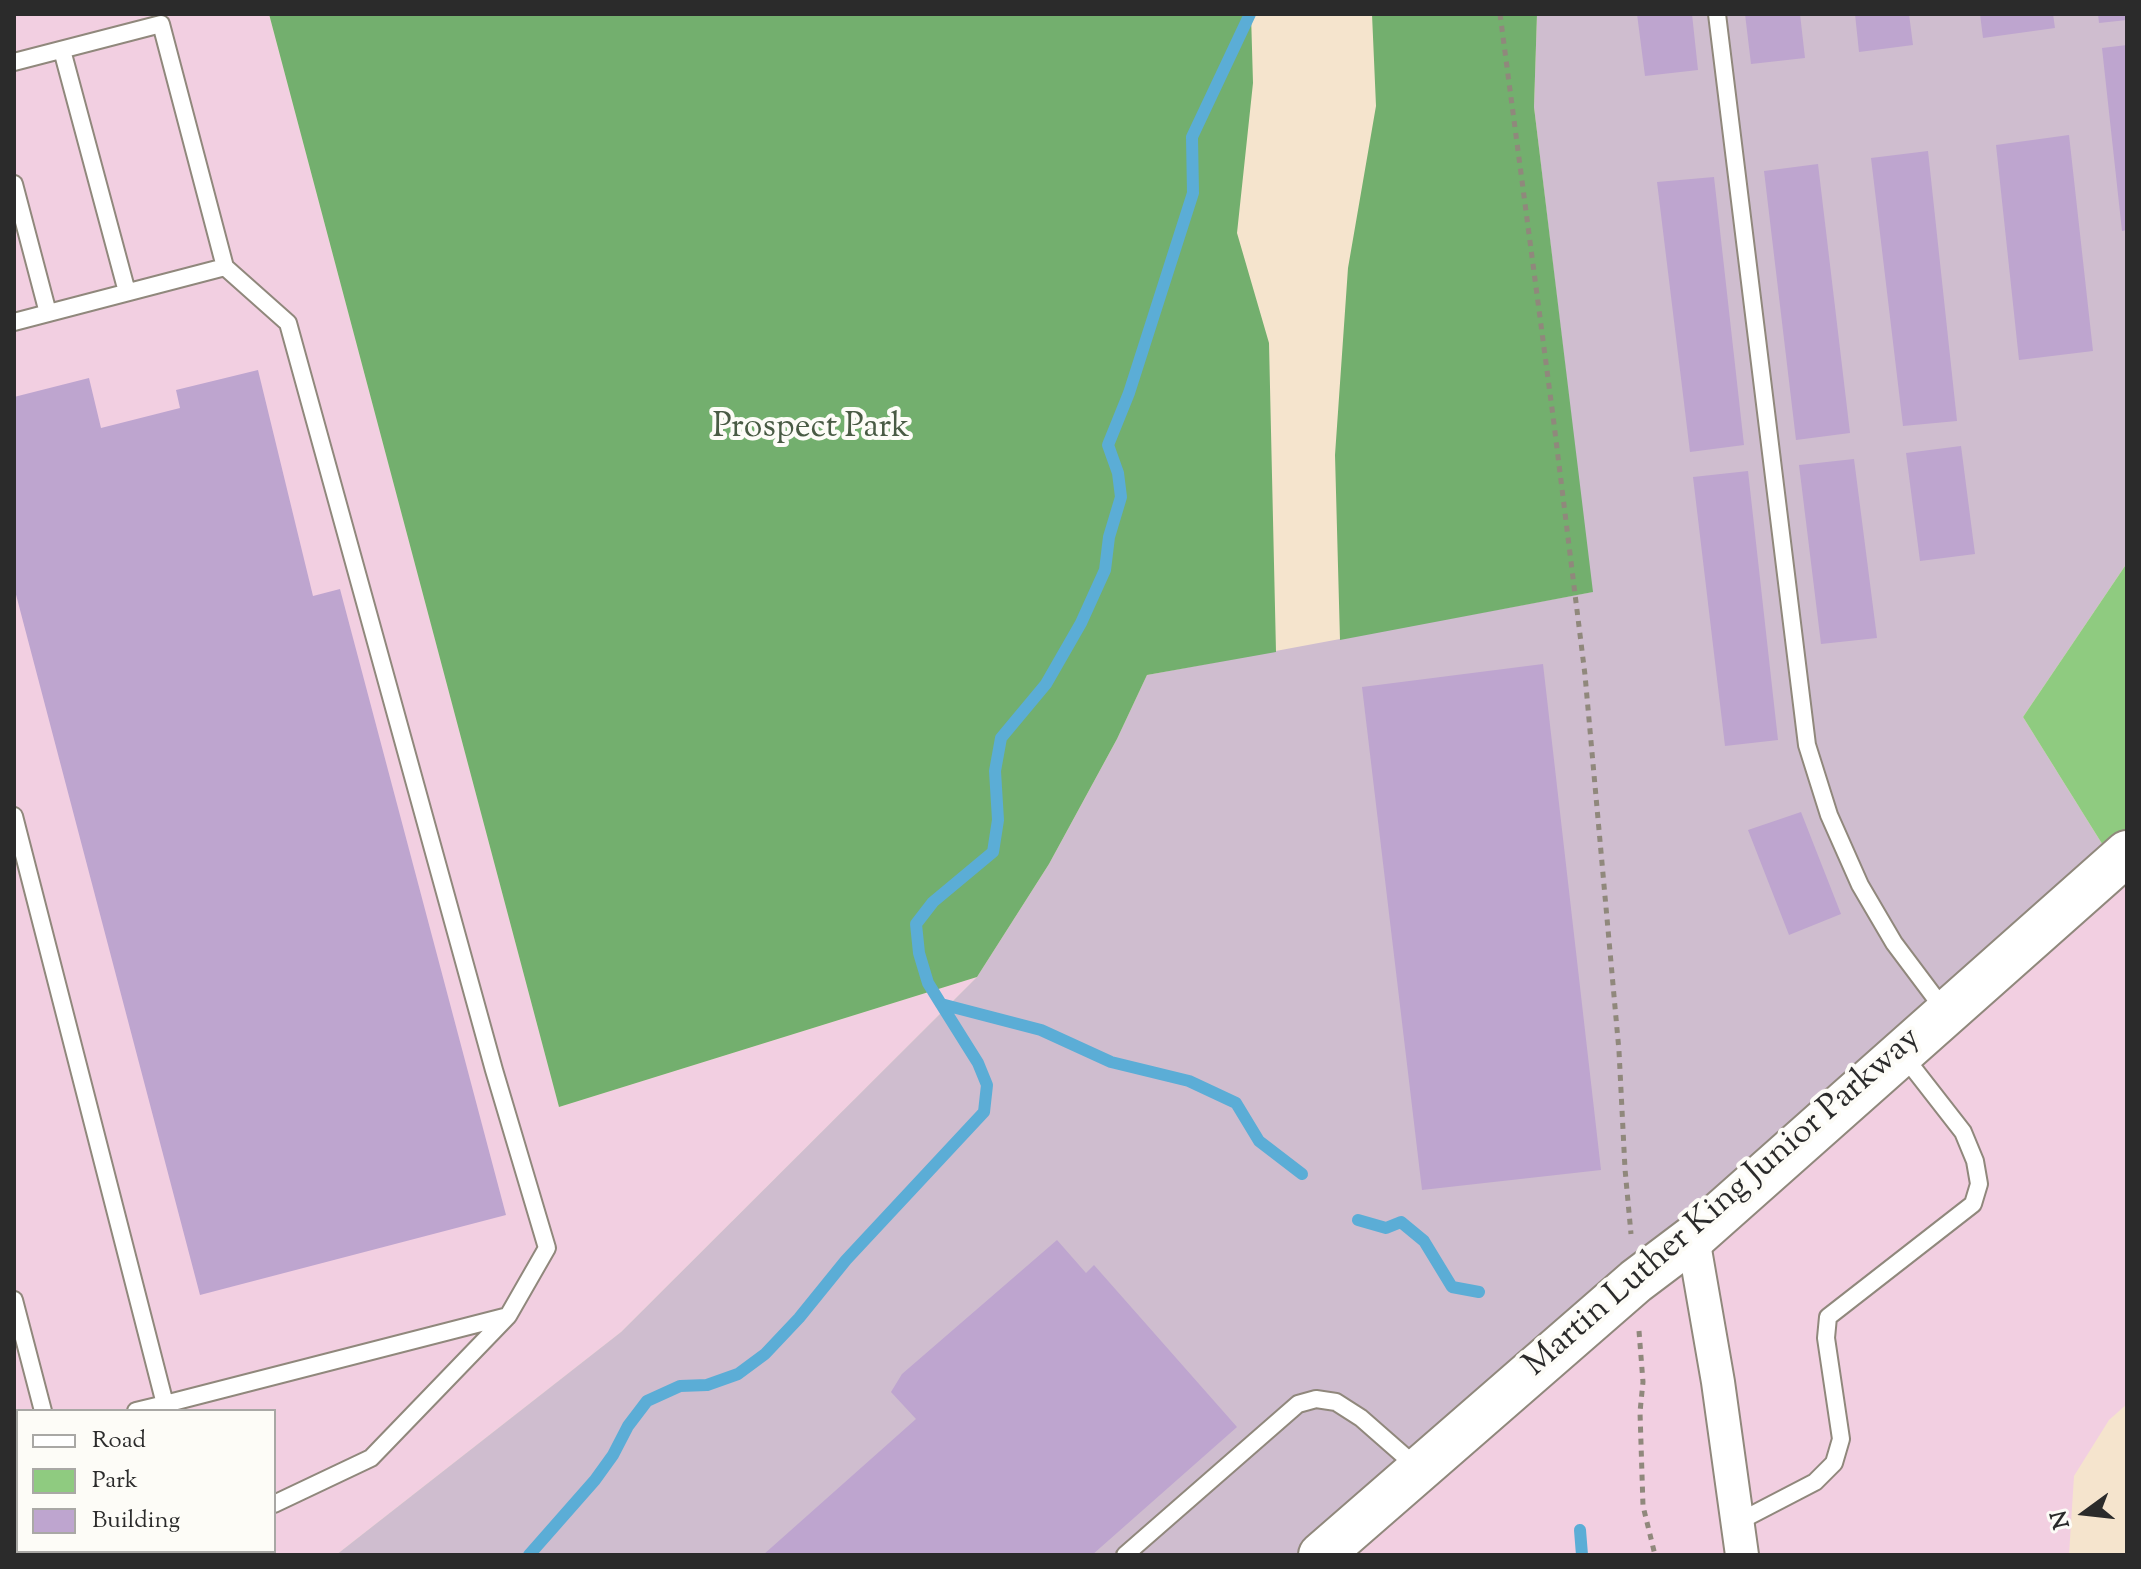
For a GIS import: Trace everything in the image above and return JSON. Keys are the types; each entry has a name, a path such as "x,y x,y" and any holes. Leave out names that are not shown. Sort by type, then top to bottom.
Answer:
{"main road":[{"name":"Martin Luther King Junior Parkway","path":"1321,1555 1636,1281 1693,1238 2127,853"}],"street":[{"path":"1693,1238 1718,1382 1742,1555"}],"lane":[{"path":"1717,14 1807,745 1829,815 1860,885 1894,943 1946,1012"},
{"path":"14,62 161,24 225,267 288,323 486,1040 547,1248 508,1316 371,1458 276,1503"},
{"path":"62,50 127,292"},
{"path":"14,184 48,313"},
{"path":"14,322 225,267"},
{"path":"14,816 166,1407 508,1316"},
{"path":"1738,1522 1815,1482 1834,1463 1841,1439 1826,1338 1828,1317 1973,1204 1979,1184 1975,1161 1963,1132 1901,1052"},
{"path":"14,1300 42,1409"},
{"path":"1125,1555 1298,1404 1316,1399 1336,1402 1361,1418 1419,1469"}],"path":[{"path":"1500,14 1585,675 1636,1281 1643,1382 1640,1412 1643,1506 1655,1555"}],"shaded area":[{"path":"14,14 269,14 559,1107 977,977 621,1332 336,1555 14,1555"},
{"path":"1537,14 2127,14 2127,563 2023,717 2114,863 1321,1555 336,1555 621,1332 977,977 1049,864 1117,739 1147,675 1592,592 1534,107"},
{"path":"2127,853 2127,1404 2109,1420 2074,1476 2069,1555 1321,1555"}],"green space":[{"name":"Prospect Park","path":"269,14 1251,14 1253,83 1237,233 1269,343 1276,652 1147,675 1117,739 1049,864 977,977 559,1107"},
{"path":"1372,14 1537,14 1534,107 1593,592 1340,640 1335,455 1348,268 1376,106"},
{"path":"2127,563 2127,853 2114,863 2023,717"}],"building":[{"path":"1637,14 1692,14 1698,70 1645,76"},
{"path":"1745,14 1800,14 1805,58 1751,64"},
{"path":"1855,14 1909,14 1913,45 1859,52"},
{"path":"1980,14 2053,14 2055,28 1983,38"},
{"path":"2098,14 2127,14 2127,20 2099,23"},
{"path":"2127,45 2127,230 2122,231 2102,48"},
{"path":"2069,135 2093,351 2019,360 1996,145"},
{"path":"1928,151 1957,421 1903,426 1871,158"},
{"path":"1818,164 1850,433 1796,440 1764,171"},
{"path":"1714,177 1744,445 1690,452 1657,182"},
{"path":"258,370 313,596 340,589 506,1215 200,1295 14,587 14,397 89,378 101,428 180,408 176,390"},
{"path":"1961,446 1975,554 1920,561 1906,453"},
{"path":"1854,459 1877,638 1821,644 1799,465"},
{"path":"1748,471 1778,740 1725,746 1693,477"},
{"path":"1543,664 1601,1170 1422,1190 1362,687"},
{"path":"1801,812 1841,914 1789,935 1748,830"},
{"path":"1057,1240 1086,1273 1094,1265 1237,1427 1092,1555 763,1555 916,1419 891,1392 902,1374"}],"waterway":[{"path":"1250,14 1192,137 1193,193 1129,393 1108,445 1118,473 1121,497 1109,537 1105,570 1081,623 1046,684 1001,738 995,771 998,820 993,852 933,902 916,924 919,953 928,983 941,1004 1041,1030 1111,1062 1189,1081 1236,1103 1259,1141 1302,1174"},
{"path":"529,1555 595,1480 647,1401 680,1386 707,1385 738,1374 765,1354 846,1260 984,1112 987,1085 978,1063 941,1004"},
{"path":"1358,1220 1386,1228 1401,1222 1424,1241 1452,1287 1479,1292"},
{"path":"1580,1530 1582,1555"}]}
